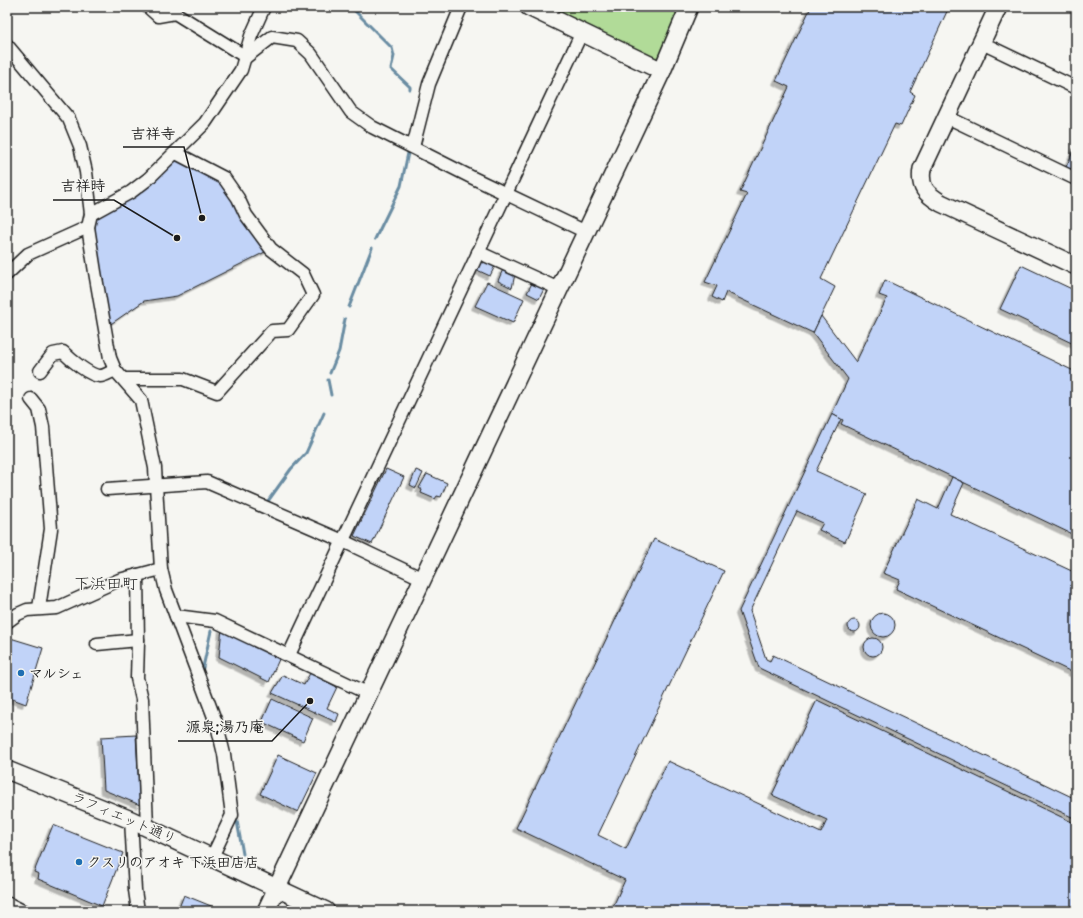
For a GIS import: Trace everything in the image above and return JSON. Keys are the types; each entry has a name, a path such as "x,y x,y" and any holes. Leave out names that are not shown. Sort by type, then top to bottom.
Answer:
{"street":[{"path":"148,7 158,16 175,13 246,58"},
{"path":"90,214 131,192 148,179 205,123 241,70 246,58 251,36 264,7"},
{"path":"413,147 428,84 461,7"},
{"path":"529,7 662,71"},
{"path":"266,911 662,71 689,7"},
{"path":"998,7 922,169 921,179 928,196 1076,266"},
{"path":"289,655 582,32"},
{"path":"246,58 272,37 297,41 311,54 351,112 372,126 586,232"},
{"path":"982,43 1076,88"},
{"path":"7,45 69,119 80,146 86,172 90,214 88,227 110,358 115,370 141,400 155,468 161,569 176,616 217,725 224,754 232,815 212,857"},
{"path":"947,117 1076,179"},
{"path":"124,379 183,379 216,392 272,331 288,330 313,295 303,274 271,249 246,215 238,198 224,178 176,153"},
{"path":"7,274 28,254 88,227"},
{"path":"478,252 559,289"},
{"path":"40,371 53,354 63,352 72,361 95,376 102,377 115,370"},
{"path":"31,399 39,409 43,427 51,529 39,608"},
{"path":"107,489 207,482 343,540 423,578"},
{"path":"7,622 26,610 57,608 119,580 161,569"},
{"path":"137,575 137,678 142,699 147,827"},
{"path":"176,616 215,621 369,694"},
{"path":"98,644 138,640"},
{"name":"ラフィエット通り","path":"7,770 147,827 326,911"},
{"path":"131,820 135,890 138,911"},
{"path":"7,903 23,911"}],"green space":[{"path":"547,7 680,7 657,61"}],"building":[{"path":"811,7 949,7 910,92 915,95 901,126 895,124 821,279 835,287 813,333 726,292 722,302 712,297 717,286 705,282 747,194 740,192 789,87 776,81"},
{"path":"1076,145 1076,167 1074,166 1072,170 1066,167"},
{"path":"176,153 224,178 271,249 177,296 144,301 105,328 91,214"},
{"path":"485,261 495,266 490,276 477,270 481,262 484,263"},
{"path":"1021,265 1076,291 1076,345 1000,309"},
{"path":"503,269 515,274 512,288 498,281"},
{"path":"885,280 1076,372 1076,536 841,424 843,420 832,414 848,379 813,333 821,316 856,362 887,298 879,295"},
{"path":"487,282 524,299 513,323 475,306"},
{"path":"532,283 544,289 539,299 527,293"},
{"path":"832,414 841,419 816,471 867,494 845,542 819,530 823,523 797,511 750,611 766,659 770,661 773,655 1076,799 1076,819 759,668 739,611"},
{"path":"386,469 404,477 372,544 354,536"},
{"path":"416,470 423,473 416,488 410,485"},
{"path":"427,474 447,483 441,497 437,496 435,499 421,493 422,490 419,488"},
{"path":"952,477 964,483 950,514 1076,573 1076,674 896,589 900,580 883,573 918,499 938,509"},
{"path":"654,539 724,571 598,835 626,849 668,761 821,833 827,820 772,795 817,700 1076,824 1076,911 611,911 625,880 516,828"},
{"path":"883,613 892,616 895,625 892,634 883,637 874,634 871,625 874,616"},
{"path":"852,620 856,620 860,626 856,632 852,632 848,628 848,624"},
{"path":"222,628 280,657 269,682 219,657"},
{"name":"マルシェ","path":"7,637 43,648 26,704 7,697"},
{"path":"873,638 879,641 882,647 879,653 873,656 867,653 864,647 867,641"},
{"path":"310,673 337,687 327,708 339,714 336,722 272,693 283,675 304,685"},
{"path":"272,699 313,718 303,741 262,722"},
{"path":"136,735 140,805 104,790 101,737"},
{"path":"278,755 317,773 298,812 260,794"},
{"name":"クスリのアオキ 下浜田店店","path":"53,825 123,853 102,906 38,879 39,874 34,872"},
{"path":"184,895 216,908 214,911 178,910"}],"waterway":[{"path":"351,7 392,48 394,56 391,69 410,87 410,89"},
{"path":"375,239 401,186 408,153"},
{"path":"349,307 372,248"},
{"path":"330,373 339,351 345,319"},
{"path":"328,380 331,395"},
{"path":"268,501 291,469 306,453 324,413"},
{"path":"202,672 211,631"},
{"path":"237,821 243,854"}],"place":[{"name":"吉祥寺","path":"202,218"},
{"name":"吉祥時","path":"177,238"},
{"name":"マルシェ","path":"21,673"},
{"name":"源泉;湯乃庵","path":"310,701"},
{"name":"クスリのアオキ 下浜田店店","path":"79,862"}],"district":[{"name":"下浜田町","path":"106,584"}]}
